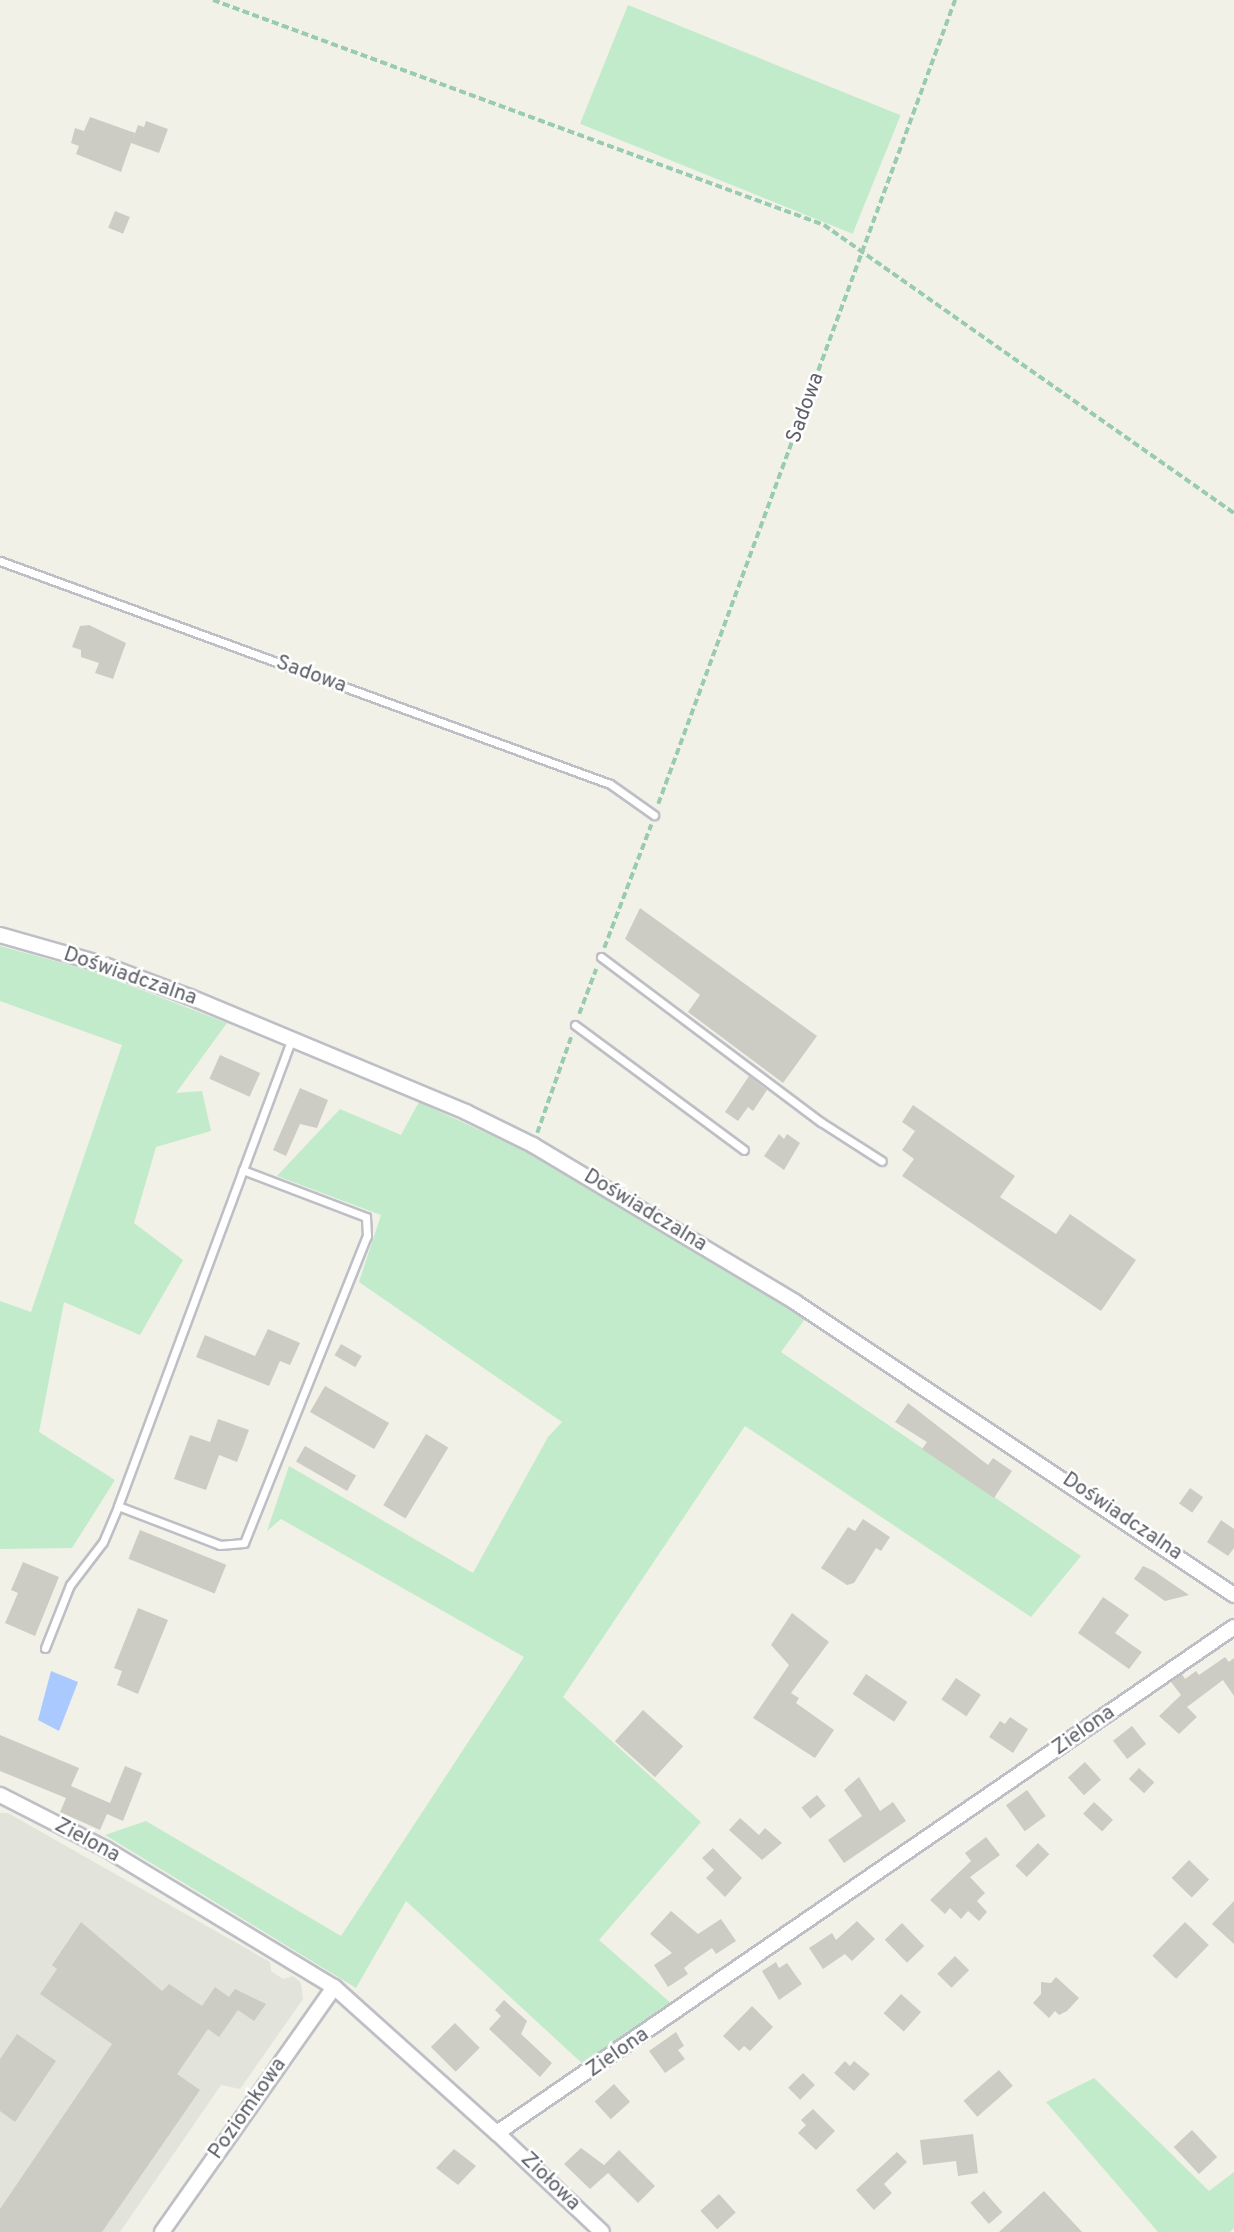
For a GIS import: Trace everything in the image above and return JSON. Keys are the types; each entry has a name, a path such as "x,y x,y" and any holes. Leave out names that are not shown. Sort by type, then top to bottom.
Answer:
{"street":[{"name":"Doświadczalna","path":"0,935 102,964 292,1038 533,1145 795,1301 1234,1595"},
{"name":"Zielona","path":"0,1795 106,1849 334,1987 497,2133 1234,1628"},
{"name":"Poziomkowa","path":"162,2232 334,1987"},
{"name":"Ziołowa","path":"497,2133 602,2232"}],"lane":[{"name":"Sadowa","path":"0,561 610,784 654,815"},
{"path":"601,957 821,1122 882,1161"},
{"path":"575,1025 744,1150"},
{"path":"45,1648 70,1585 103,1542 118,1506 292,1038"},
{"path":"118,1506 220,1545 244,1543 367,1236 366,1217 243,1170"}],"path":[{"path":"213,0 824,225 1234,513"},
{"name":"Sadowa","path":"533,1145 955,0"}],"shaded area":[{"path":"0,1813 8,1813 270,1962 271,1971 283,1979 293,1976 301,1983 303,1999 240,2089 221,2085 120,2232 0,2232"}],"green space":[{"path":"628,5 901,115 853,234 580,124"},
{"path":"0,946 95,972 227,1023 176,1093 202,1091 211,1131 156,1147 134,1223 183,1260 140,1335 64,1302 39,1432 115,1480 72,1548 0,1549 0,1301 31,1312 122,1045 0,1001"},
{"path":"419,1102 523,1150 805,1319 781,1352 1081,1556 1031,1617 745,1426 563,1697 701,1822 599,1940 673,2005 585,2066 406,1901 356,1988 105,1835 146,1821 341,1936 524,1657 281,1519 267,1531 289,1466 473,1573 548,1437 562,1422 359,1282 381,1215 277,1176 340,1109 401,1135"},
{"path":"1094,2078 1209,2191 1234,2172 1234,2228 1230,2232 1158,2232 1046,2102"}],"water":[{"path":"51,1671 78,1682 59,1731 38,1720"}],"building":[{"path":"90,117 135,133 132,142 138,125 144,127 146,121 168,129 159,153 131,143 121,172 76,154 79,146 71,143 75,128 84,131"},
{"path":"115,211 130,217 123,234 108,228"},
{"path":"89,625 126,643 113,679 95,673 99,663 81,657 81,650 72,647 80,626"},
{"path":"640,908 817,1036 783,1083 688,1012 700,995 625,939"},
{"path":"220,1055 260,1073 250,1097 209,1079"},
{"path":"749,1076 767,1090 753,1111 748,1107 738,1121 725,1112"},
{"path":"300,1088 328,1100 317,1128 300,1124 286,1156 273,1150"},
{"path":"913,1105 1015,1176 1000,1197 1056,1234 1070,1214 1136,1260 1101,1311 902,1176 914,1159 902,1150 915,1131 902,1122"},
{"path":"779,1134 784,1139 787,1134 800,1143 784,1170 764,1156"},
{"path":"268,1329 300,1343 290,1365 280,1361 269,1386 196,1357 205,1335 255,1356"},
{"path":"341,1344 362,1356 355,1367 334,1355"},
{"path":"325,1386 389,1423 374,1449 310,1412"},
{"path":"908,1403 988,1465 993,1458 1012,1471 994,1498 922,1449 927,1442 895,1422"},
{"path":"218,1419 249,1430 237,1462 219,1455 206,1490 174,1479 190,1435 210,1442"},
{"path":"426,1434 448,1447 406,1519 383,1505"},
{"path":"305,1446 356,1476 347,1491 296,1462"},
{"path":"1190,1488 1203,1497 1192,1513 1179,1504"},
{"path":"863,1519 890,1537 881,1551 876,1548 854,1583 847,1585 821,1568 848,1527 855,1531"},
{"path":"1221,1520 1234,1529 1234,1548 1228,1556 1207,1542"},
{"path":"140,1530 226,1565 215,1594 128,1559"},
{"path":"23,1562 59,1577 35,1636 5,1623 18,1593 11,1590"},
{"path":"1143,1566 1189,1595 1165,1601 1134,1579"},
{"path":"1103,1597 1129,1615 1115,1633 1142,1652 1129,1669 1078,1633"},
{"path":"138,1608 168,1620 138,1694 117,1685 122,1671 114,1668"},
{"path":"792,1613 829,1642 791,1693 799,1698 796,1703 834,1730 815,1758 753,1718 789,1665 771,1645"},
{"path":"1225,1657 1229,1662 1234,1658 1234,1696 1223,1680 1187,1707 1197,1717 1179,1734 1159,1716 1181,1695 1171,1682 1182,1674 1185,1679 1196,1671 1199,1675"},
{"path":"866,1674 907,1702 894,1722 853,1694"},
{"path":"956,1678 981,1695 966,1716 941,1700"},
{"path":"643,1710 683,1746 655,1777 615,1741"},
{"path":"1010,1717 1028,1729 1013,1753 989,1737 1000,1721 1005,1724"},
{"path":"1132,1726 1146,1744 1127,1759 1113,1741"},
{"path":"0,1735 79,1768 71,1786 110,1803 125,1766 142,1773 123,1821 107,1814 100,1830 60,1812 66,1798 0,1771"},
{"path":"1085,1762 1101,1780 1084,1795 1068,1777"},
{"path":"1139,1768 1154,1782 1144,1793 1129,1779"},
{"path":"859,1777 880,1811 893,1802 906,1821 844,1863 828,1840 862,1816 844,1790"},
{"path":"1027,1790 1046,1816 1025,1831 1006,1805"},
{"path":"817,1795 826,1806 810,1818 801,1808"},
{"path":"1094,1802 1113,1820 1102,1831 1083,1814"},
{"path":"740,1818 759,1835 765,1828 782,1843 762,1860 729,1830"},
{"path":"986,1837 1000,1855 970,1877 985,1893 977,1901 987,1912 979,1921 968,1911 961,1919 950,1908 945,1914 930,1900 971,1861 965,1853"},
{"path":"1038,1843 1049,1854 1027,1877 1015,1866"},
{"path":"713,1848 742,1878 725,1897 706,1878 714,1870 702,1858"},
{"path":"1189,1860 1209,1879 1192,1897 1172,1878"},
{"path":"1234,1901 1234,1944 1212,1924"},
{"path":"671,1911 698,1934 721,1919 736,1941 716,1954 712,1948 684,1968 688,1974 668,1987 654,1965 672,1953 650,1934"},
{"path":"857,1921 875,1939 852,1961 845,1954 823,1969 809,1948 832,1933 836,1940"},
{"path":"81,1922 162,1991 169,1984 202,2006 215,1987 229,1997 235,1989 266,2004 254,2021 238,2010 219,2037 208,2029 177,2074 200,2090 102,2232 0,2232 0,2209 112,2044 40,1994 57,1969 52,1965"},
{"path":"1185,1922 1209,1945 1176,1979 1152,1956"},
{"path":"902,1923 924,1946 907,1963 885,1940"},
{"path":"955,1956 969,1970 951,1988 937,1974"},
{"path":"776,1962 779,1968 787,1963 802,1984 779,2000 762,1971"},
{"path":"1056,1977 1079,1998 1067,2011 1059,2015 1055,2011 1049,2018 1033,2003 1041,1994 1041,1982 1051,1983"},
{"path":"901,1994 921,2012 904,2031 884,2013"},
{"path":"504,2000 527,2021 521,2034 552,2063 540,2077 489,2029 501,2016 495,2010"},
{"path":"752,2006 773,2027 750,2051 744,2046 739,2051 723,2036"},
{"path":"455,2023 480,2048 456,2072 431,2047"},
{"path":"676,2032 684,2046 678,2050 685,2059 665,2073 649,2051"},
{"path":"17,2034 56,2061 15,2122 0,2111 0,2059"},
{"path":"845,2061 850,2066 854,2061 870,2074 854,2091 834,2073"},
{"path":"999,2070 1013,2086 977,2117 964,2101"},
{"path":"803,2073 815,2085 800,2100 788,2088"},
{"path":"614,2084 630,2102 611,2119 595,2101"},
{"path":"813,2109 835,2131 816,2150 798,2133 806,2125 801,2120"},
{"path":"1192,2130 1217,2157 1199,2174 1174,2147"},
{"path":"973,2134 978,2173 958,2176 956,2161 923,2165 920,2140"},
{"path":"581,2148 604,2165 619,2150 655,2186 638,2203 608,2173 590,2189 564,2164"},
{"path":"454,2149 476,2166 458,2185 436,2168"},
{"path":"897,2152 907,2162 884,2184 892,2193 874,2210 856,2190"},
{"path":"984,2191 1002,2212 989,2224 970,2203"},
{"path":"1044,2191 1082,2232 999,2232"},
{"path":"719,2194 736,2213 717,2229 700,2211"}]}
